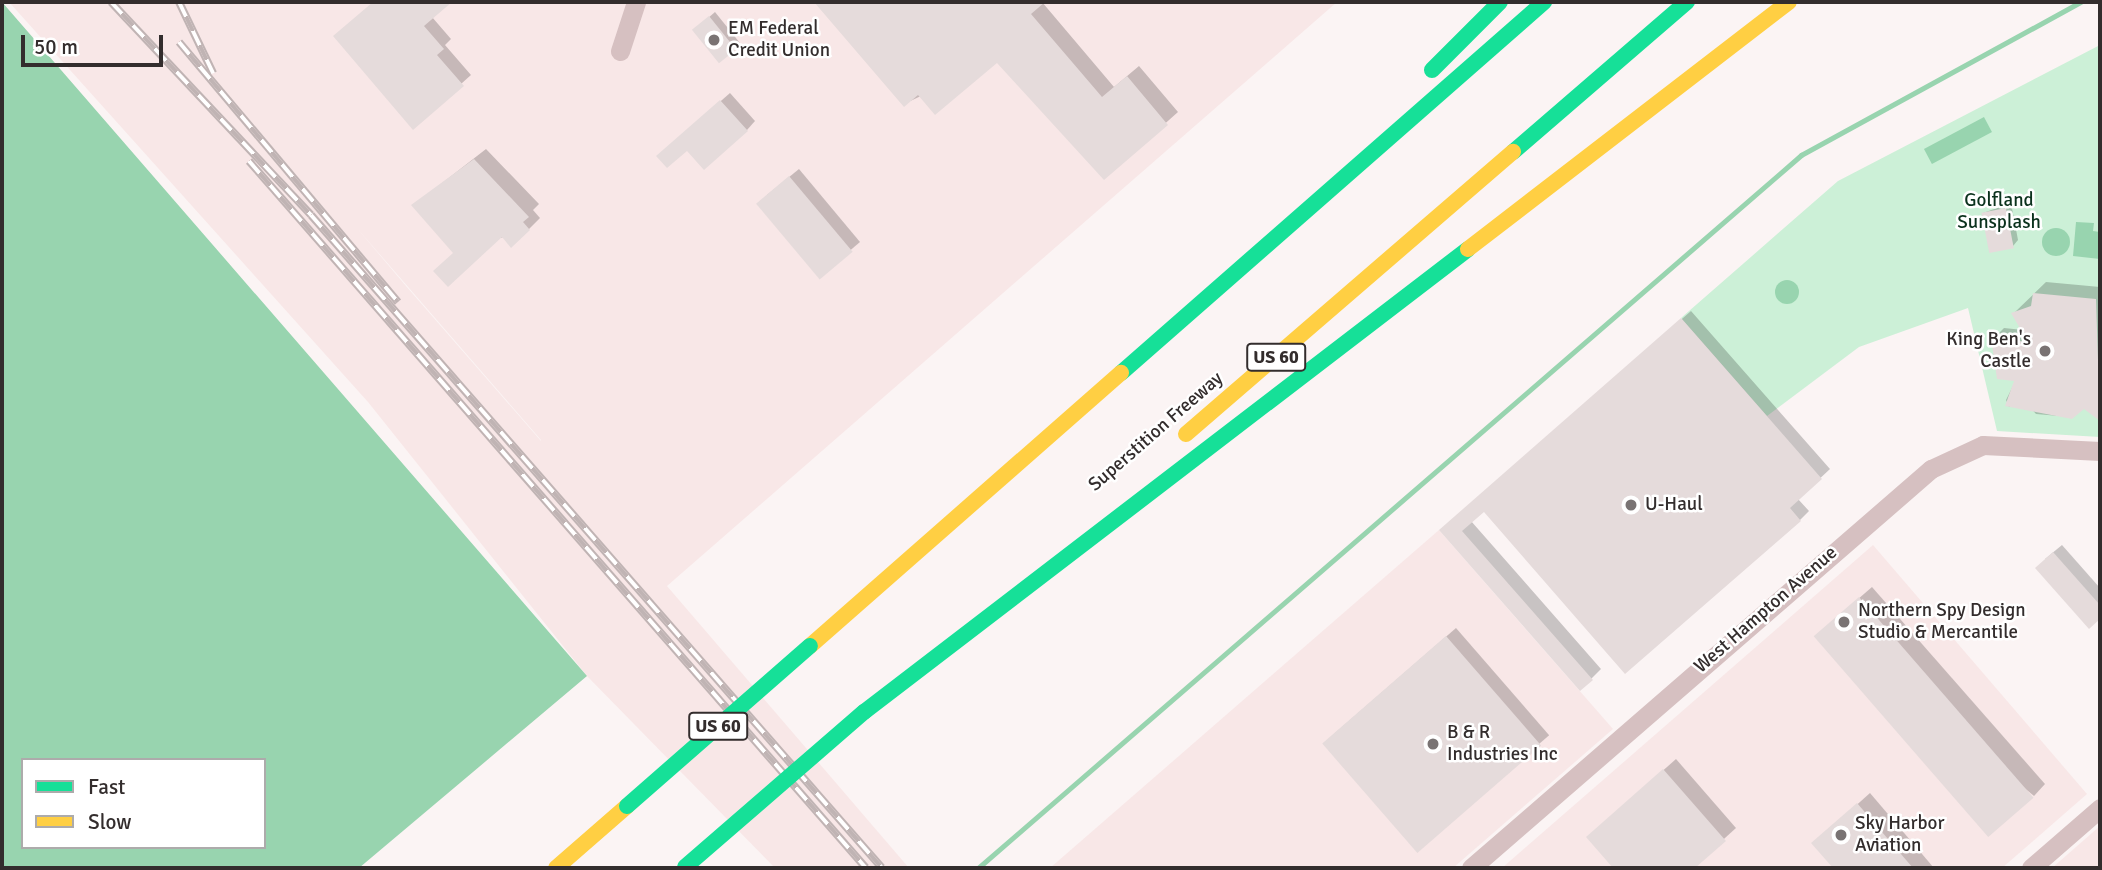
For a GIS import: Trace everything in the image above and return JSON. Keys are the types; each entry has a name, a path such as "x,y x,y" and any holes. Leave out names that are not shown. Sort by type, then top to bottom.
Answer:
{"highway":[{"path":"1423,79 1500,2"},
{"name":"US 60","path":"556,868 1211,290 1544,2"},
{"name":"Superstition Freeway","path":"1170,448 1687,2"},
{"path":"864,712 1789,2"},
{"path":"1211,290 1394,108"},
{"name":"Superstition Freeway","path":"685,868 1118,493"}],"street":[{"path":"620,51 636,2"},
{"name":"West Hampton Avenue","path":"1471,868 1913,482 1983,445 2100,451"},
{"path":"2031,868 2100,807"}],"shaded area":[{"path":"2,2 587,676 359,868 2,868"},
{"path":"9,2 1337,2 667,586 909,868 775,868 587,676 368,402","holes":["356,227 541,440 541,441"]},
{"path":"1984,117 1992,132 1932,164 1924,149"},
{"path":"2076,222 2094,223 2093,231 2100,232 2100,259 2073,256"},
{"path":"2056,228 2066,232 2070,242 2066,252 2056,256 2046,252 2042,242 2046,232"},
{"path":"1787,280 1795,284 1799,292 1795,300 1787,304 1779,300 1775,292 1779,284"},
{"path":"1439,530 1613,729 1453,868 1050,868"},
{"path":"1873,545 2087,794 2002,868 1502,868"},
{"path":"2100,826 2100,868 2052,868"}],"green space":[{"name":"Golfland Sunsplash","path":"2100,45 2100,437 1997,431 1968,308 1859,347 1767,416 1681,318 1838,181"}],"building":[{"path":"373,2 452,2 424,26 444,49 437,55 464,86 413,130 333,36"},
{"path":"814,2 1045,2 1031,14 1102,97 1127,76 1168,125 1104,180 997,63 935,115 918,95 904,107"},
{"name":"EM Federal Credit Union","path":"709,16 736,49 719,63 692,30"},
{"path":"720,100 748,131 704,170 687,151 667,168 656,156"},
{"path":"474,159 529,217 523,222 530,230 511,248 502,237 448,287 433,271 453,253 411,205"},
{"path":"789,176 853,252 820,279 756,204"},
{"path":"2006,208 2014,248 1989,253 1981,213"},
{"name":"King Ben's Castle","path":"2033,293 2096,299 2100,421 2084,409 2072,419 2005,406 2014,381 1997,379 1991,338 2028,342 2011,313 2031,306"},
{"path":"1681,318 1822,479 1790,508 1801,521 1625,674 1484,512 1462,531 1593,680 1580,691 1439,530"},
{"path":"2053,552 2100,605 2100,619 2089,629 2035,568"},
{"path":"1859,597 2034,798 1988,837 1814,636"},
{"name":"B & R Industries Inc","path":"1446,636 1541,745 1417,853 1322,744"},
{"path":"1663,769 1726,841 1695,868 1613,868 1586,837"},
{"path":"1857,803 1913,868 1833,868 1811,843"}],"waterway":[{"path":"978,868 1801,155 2081,2"}],"railway":[{"path":"111,2 311,215 882,868"},
{"path":"179,2 213,73"},
{"path":"179,42 398,302"},
{"path":"249,161 866,868"}],"traffic: fast":[{"path":"1432,70 1500,2"},
{"path":"1121,373 1544,2"},
{"path":"1513,152 1687,2"},
{"path":"864,712 1468,249"},
{"path":"627,806 810,646"},
{"path":"685,867 864,712"}],"traffic: slow":[{"path":"1468,249 1789,2"},
{"path":"1186,434 1513,152"},
{"path":"810,646 1121,373"},
{"path":"556,868 627,806"}],"place":[{"name":"EM Federal Credit Union","path":"714,40"},
{"name":"King Ben's Castle","path":"2045,351"},
{"name":"U-Haul","path":"1631,505"},
{"name":"Northern Spy Design Studio & Mercantile","path":"1844,622"},
{"name":"B & R Industries Inc","path":"1433,744"},
{"name":"Sky Harbor Aviation","path":"1841,835"}]}
